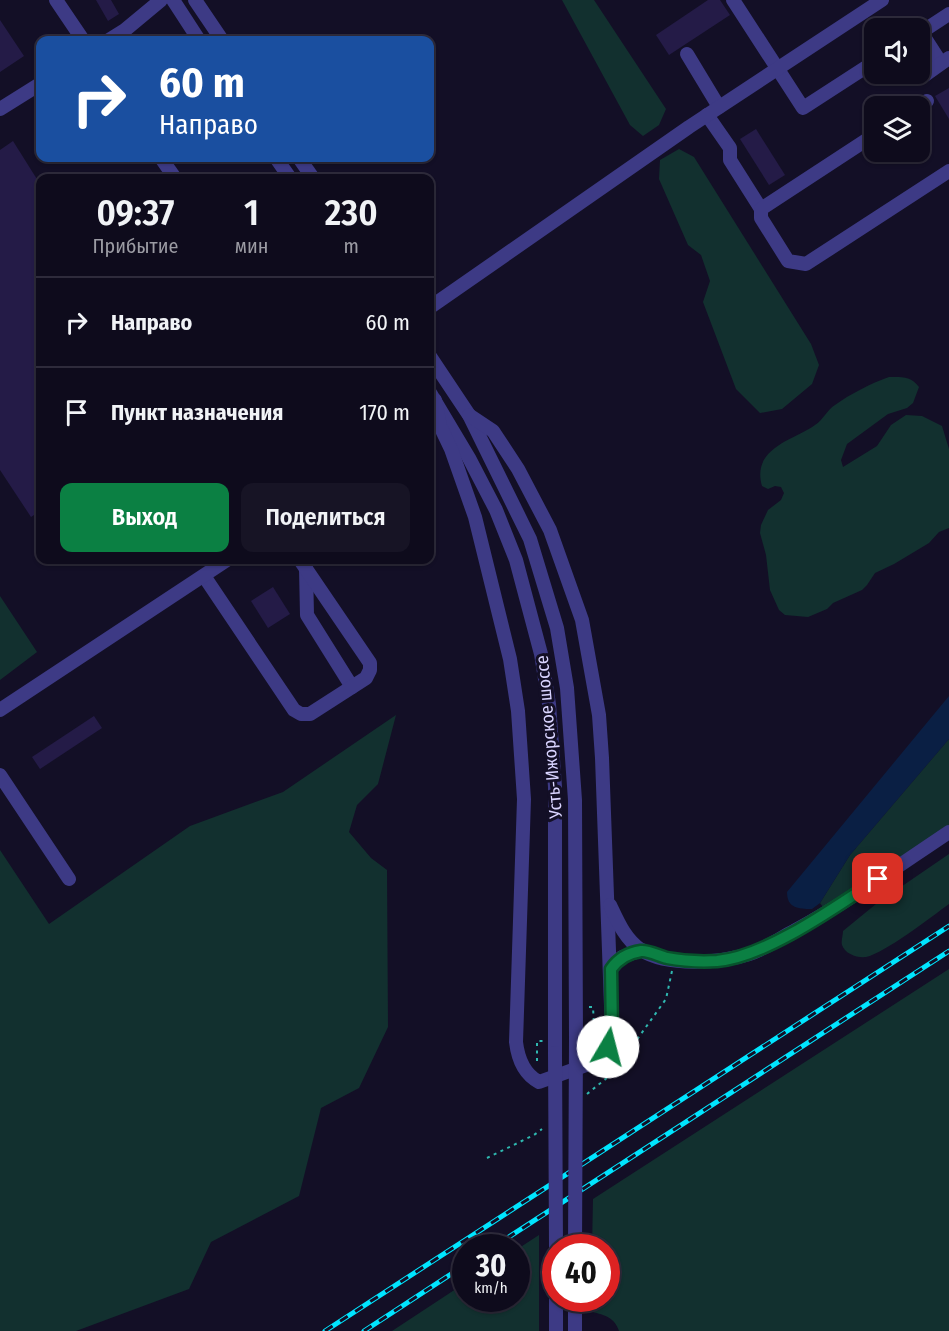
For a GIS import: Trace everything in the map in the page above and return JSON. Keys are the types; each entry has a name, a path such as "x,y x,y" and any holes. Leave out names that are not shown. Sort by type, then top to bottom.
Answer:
{"street":[{"path":"56,0 80,36"},
{"path":"114,36 161,0"},
{"path":"173,0 197,36"},
{"path":"195,0 219,36"},
{"path":"733,0 803,108 864,68"},
{"path":"434,305 713,111 882,0"},
{"path":"930,26 949,14"},
{"path":"930,44 945,61 930,72"},
{"path":"687,54 730,148 730,159 761,209 761,218 788,261 806,264 949,171"},
{"path":"0,109 36,86"},
{"path":"761,209 864,142"},
{"name":"Усть-Ижорское шоссе","path":"434,362 469,415 530,539 557,628 567,688 574,800 575,1234"},
{"name":"Усть-Ижорское шоссе","path":"434,398 496,510 516,560 541,654 549,704 555,787 556,1234"},
{"path":"434,403 440,426 455,458 475,517 510,659 518,711 524,799 516,1042 518,1058 532,1078 539,1082 592,1063 608,1047 612,1033 599,715 582,620 550,530 527,485 494,431 469,415"},
{"path":"0,710 221,564"},
{"path":"204,576 294,710 301,714 310,714 366,678 370,670 370,663 303,564"},
{"path":"303,564 307,615 352,687"},
{"path":"0,775 69,879"},
{"path":"608,903 625,934 642,950 664,958 690,962 718,961 751,953 825,914 949,832"},
{"path":"611,969 622,957 642,950"},
{"path":"575,1312 575,1331"}],"path":[{"path":"593,1007 594,1025"},
{"path":"537,1041 537,1061"}],"green space":[{"path":"562,0 594,0 666,109 659,125 643,136 630,125"},
{"path":"679,149 694,157 811,344 819,365 812,384 782,409 760,413 736,389 703,302 710,281 701,255 688,245 659,179 660,160"},
{"path":"889,377 906,378 916,383 919,387 913,403 907,408 888,414 847,444 841,460 843,467 877,446 891,425 906,415 922,416 942,426 949,449 949,528 939,532 929,543 875,573 862,590 833,603 827,609 808,617 785,615 779,610 770,590 766,555 760,533 768,510 781,500 784,493 781,487 775,486 768,489 762,486 760,473 763,463 776,447 815,425 832,407 861,389"},
{"path":"0,596 37,652 0,680"},
{"path":"396,715 378,784 357,805 349,832 371,858 387,870 388,1027 359,1088 321,1108 299,1196 211,1242 189,1289 76,1331 0,1331 0,850 49,924 190,826 283,792"},
{"path":"949,739 949,828 823,907 820,903 850,855"},
{"path":"949,854 949,904 908,934 874,954 859,957 846,951 842,943 843,931 876,904"},
{"path":"949,969 949,1331 619,1331 608,1317 592,1312 620,1312 620,1234 592,1234 593,1199"},
{"path":"539,1235 539,1331 392,1331 452,1292 452,1312 530,1312 530,1241"}],"water":[{"path":"949,696 949,739 850,855 820,903 812,909 798,908 791,904 787,892"}],"building":[{"path":"96,0 111,0 119,14 108,21"},
{"path":"708,0 720,0 730,15 669,55 656,35"},
{"path":"0,20 24,56 0,72"},
{"path":"949,88 949,119 935,96"},
{"path":"756,129 785,175 769,185 740,139"},
{"path":"13,141 36,178 36,514 31,517 0,470 0,150"},
{"path":"273,587 290,614 268,628 251,601"},
{"path":"94,716 102,728 40,769 32,757"}],"railway":[{"path":"325,1331 949,926"},
{"path":"514,1234 949,951"},
{"path":"364,1331 452,1273"}],"route":[{"path":"608,1047 612,1033 611,969 622,957 642,950 664,958 690,962 718,961 751,953 825,914 878,879"}]}
